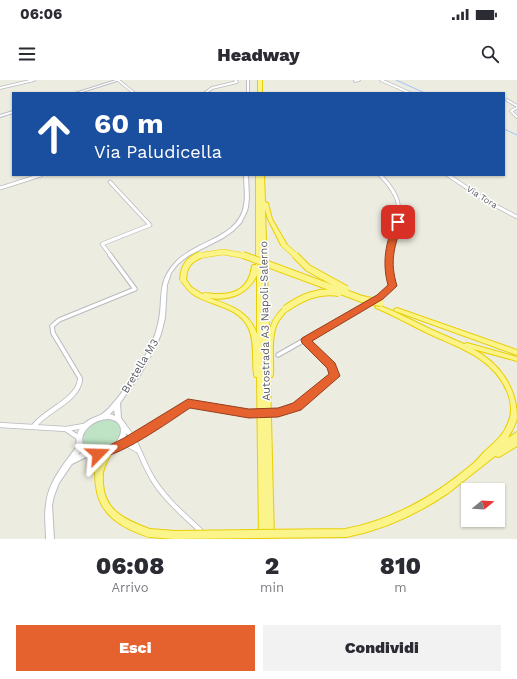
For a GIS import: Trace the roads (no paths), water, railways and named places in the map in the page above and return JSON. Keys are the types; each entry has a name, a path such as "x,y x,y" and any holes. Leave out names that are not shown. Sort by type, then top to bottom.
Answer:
{"highway":[{"path":"256,80 256,92"},
{"path":"260,80 260,92"},
{"name":"Autostrada A3 Napoli-Salerno","path":"258,176 258,235 270,539"},
{"path":"262,176 270,219 284,245 301,262 318,275 476,353 494,366 503,377 512,396 514,417 510,429 503,439 483,457 475,467"},
{"name":"Autostrada A3 Napoli-Salerno","path":"262,176 264,402 262,539"},
{"path":"194,291 208,295 226,296 238,292 248,286 254,278 258,235"},
{"path":"264,402 256,366 255,339 248,322 235,309 189,288 183,279 184,270 186,266 195,258 206,253 226,251 240,254 379,305"},
{"path":"264,402 270,383 272,329 277,317 285,309 305,295 321,292 339,293 379,305 517,353"},
{"path":"440,336 517,359"},
{"path":"92,453 99,462 100,493 107,508 120,521 149,533 217,535 346,533 365,530 399,519 426,505 517,435"},
{"path":"487,458 501,453 517,442"},
{"path":"99,470 108,452"}],"street":[{"path":"0,88 34,80"},
{"path":"79,92 119,80 133,92"},
{"path":"206,92 212,88 237,82 235,80"},
{"path":"248,80 248,92"},
{"path":"355,81 359,80"},
{"path":"381,80 408,92"},
{"path":"507,100 517,107 511,111 517,117"},
{"path":"0,116 12,112"},
{"path":"0,188 38,176"},
{"name":"Bretella M3","path":"104,416 117,403 158,336 163,314 165,287 169,274 176,263 187,254 226,234 240,221 246,208 246,176"},
{"path":"278,356 380,297 393,286 389,271 388,257 400,210 395,191 381,176"},
{"name":"Via Tora","path":"449,176 485,200 517,217"},
{"path":"34,426 41,416 74,394 80,383 80,378 53,333 52,326 55,323 135,289 102,244 150,225 110,182"},
{"path":"71,462 92,453 108,452 188,404 249,413 278,413 297,407 335,376 332,366 306,340"},
{"name":"Bretella M3","path":"117,403 118,418"},
{"path":"0,425 34,426 66,430 85,425 94,419 104,416 118,418 133,438 149,474 165,495 209,539"},
{"path":"85,425 79,438 81,445 92,453"},
{"path":"126,427 136,433 143,431"},
{"path":"117,446 123,437 126,427"},
{"path":"66,430 79,438"},
{"path":"125,443 132,445 139,452"},
{"path":"50,539 49,512 51,494 58,478 71,462 81,445"}],"waterway":[{"path":"396,80 423,92"},
{"path":"505,129 517,135"}]}
